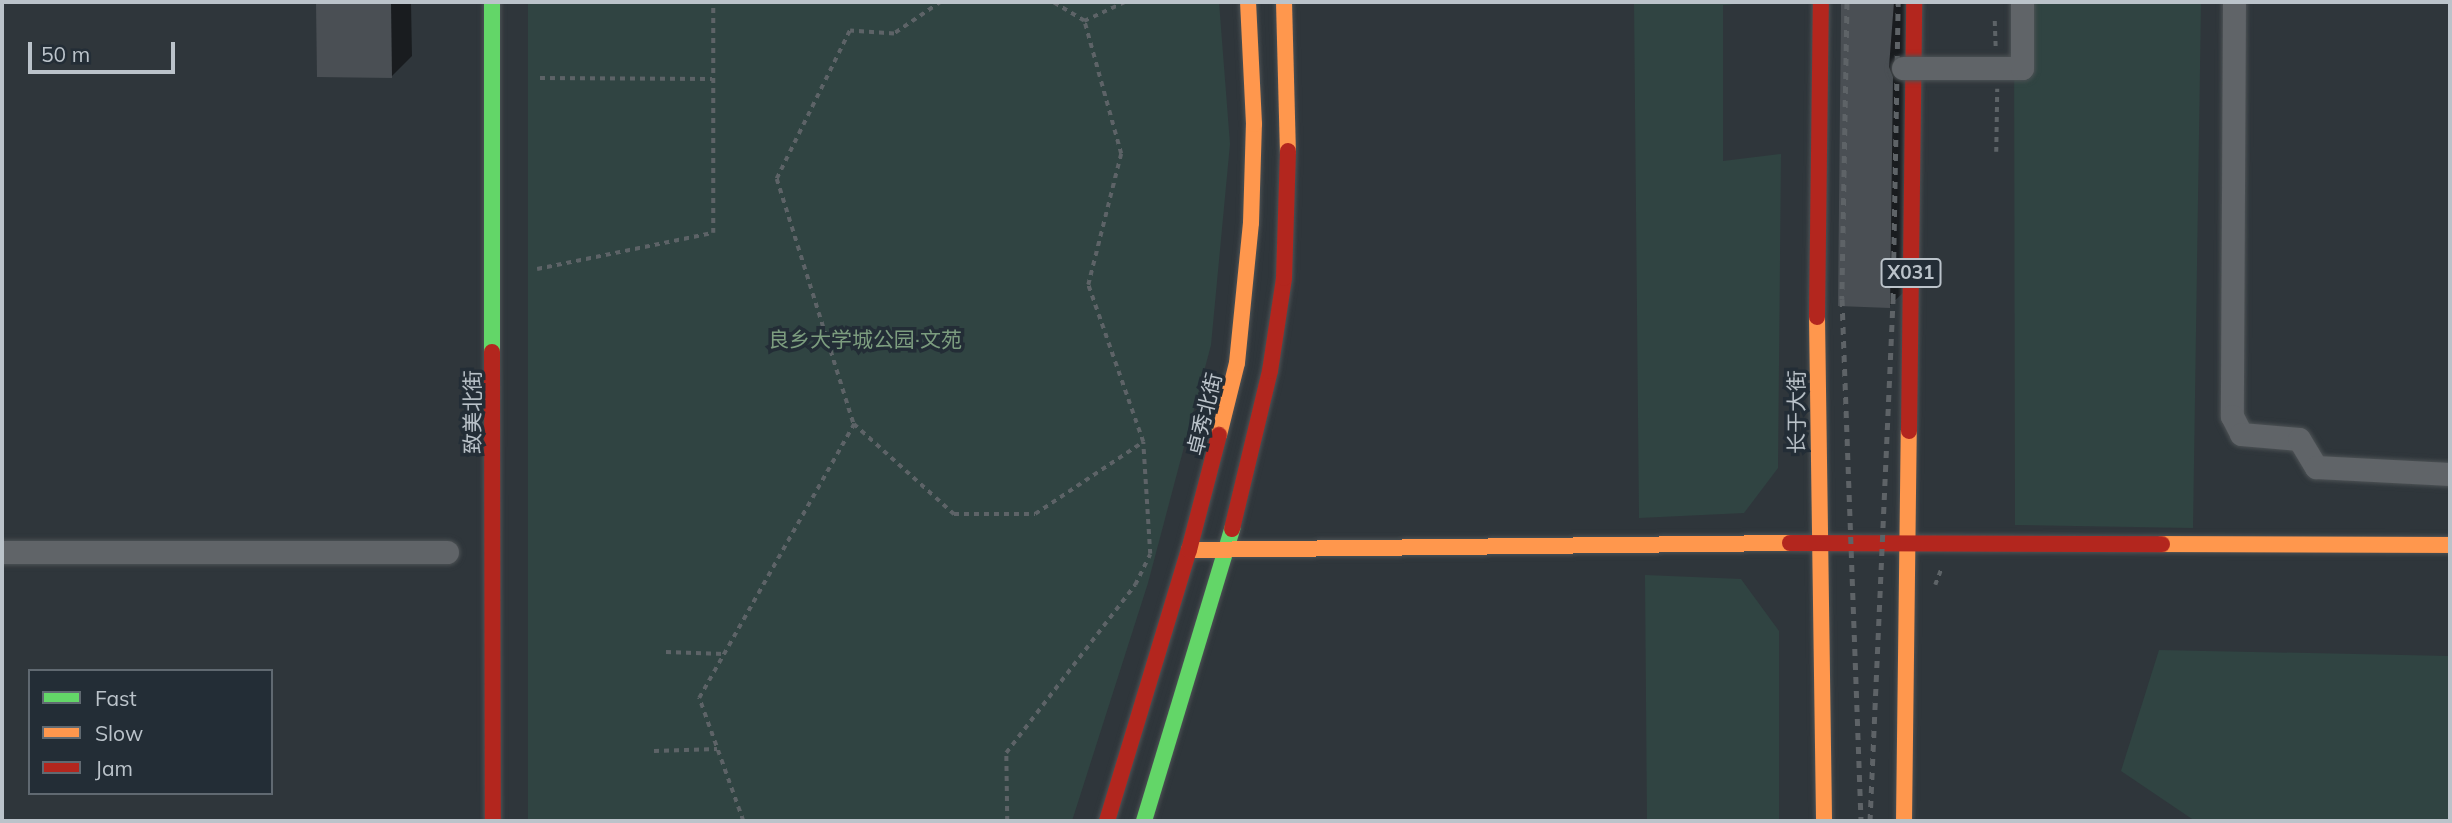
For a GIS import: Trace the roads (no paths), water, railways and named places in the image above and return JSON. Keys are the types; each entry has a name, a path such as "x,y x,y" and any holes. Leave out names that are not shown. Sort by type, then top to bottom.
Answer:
{"main road":[{"name":"致美北街","path":"492,2 494,821"},
{"name":"卓秀北街","path":"1107,821 1189,550 1237,363 1253,148 1248,2"},
{"path":"1144,821 1227,550 1254,451 1284,278 1289,183 1284,2"},
{"name":"长于大街","path":"1821,2 1818,543 1824,821"},
{"name":"X031","path":"1904,821 1914,2"},
{"path":"1189,550 1818,543 2450,545"}],"street":[{"path":"1903,68 2022,68 2022,2"},
{"path":"2234,2 2232,416 2241,434 2299,439 2316,467 2450,474"},
{"path":"2,552 447,552"}],"railway":[{"path":"1847,2 1842,299 1861,820"},
{"path":"1870,821 1893,300 1898,2"}],"park label":[{"name":"良乡大学城公园·文苑","path":"865,339"}]}
